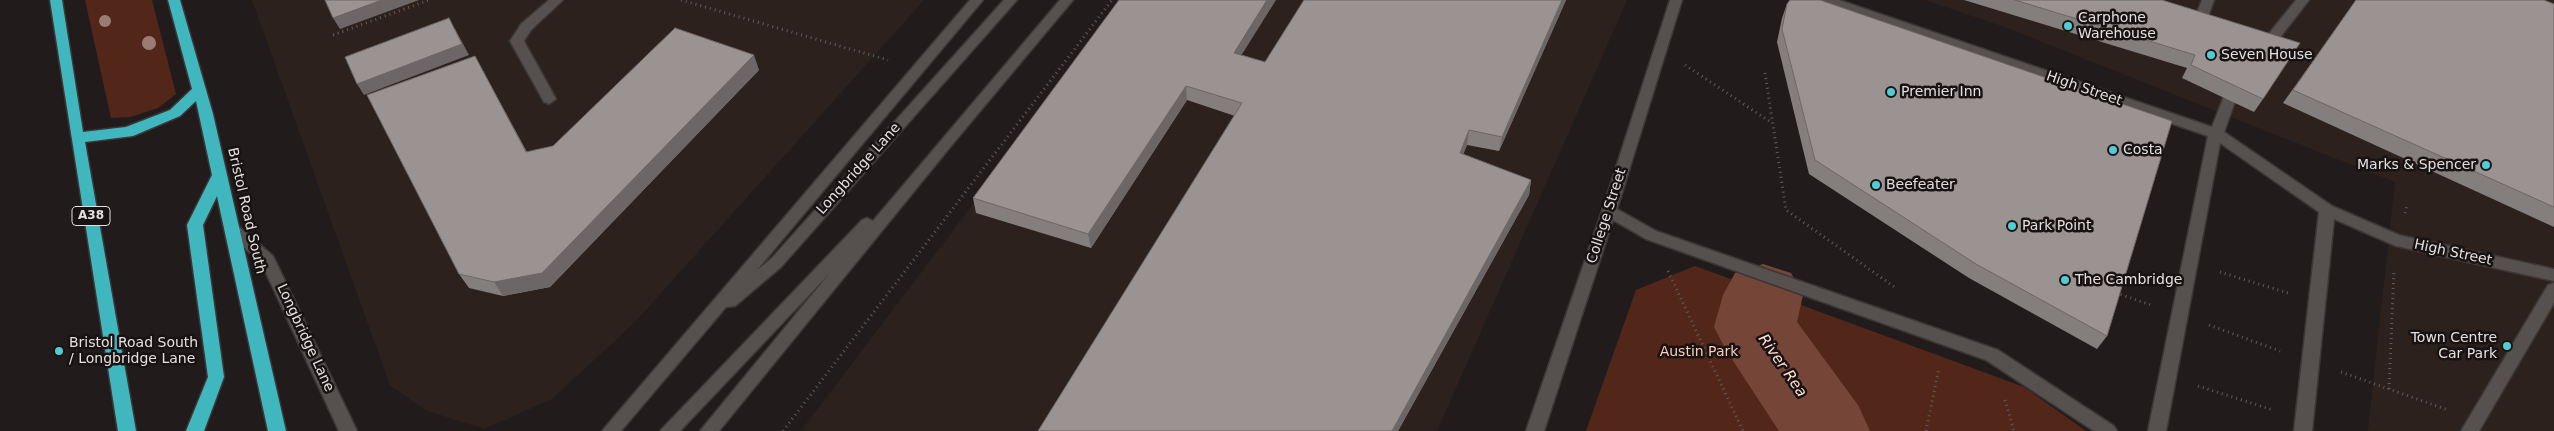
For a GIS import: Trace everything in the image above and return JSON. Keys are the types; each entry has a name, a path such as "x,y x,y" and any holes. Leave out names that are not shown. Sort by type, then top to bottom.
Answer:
{"highway":[{"name":"A38","path":"56,0 77,138 127,431"},
{"name":"Bristol Road South","path":"174,0 220,174 277,431"},
{"path":"77,138 128,132 175,113 199,90"},
{"path":"195,431 216,377 195,225 220,174"}],"street":[{"path":"549,99 517,41 526,27 557,0"},
{"name":"Longbridge Lane","path":"612,431 917,68 977,0"},
{"name":"Longbridge Lane","path":"698,329 776,263 1011,0"},
{"path":"709,431 946,142 1067,0"},
{"name":"College Street","path":"1535,431 1609,212 1676,0"},
{"name":"High Street","path":"1826,0 2215,133 2327,210 2396,240 2554,275"},
{"path":"2178,22 2197,28 2208,0"},
{"path":"2263,50 2303,0"},
{"path":"2157,431 2215,133 2229,99"},
{"path":"669,431 946,142"},
{"path":"2304,426 2327,210"},
{"path":"1609,212 1651,235 1992,356 2108,431"},
{"name":"Longbridge Lane","path":"233,230 268,260 348,431"},
{"path":"2470,431 2554,289"}],"path":[{"path":"333,35 429,0"},
{"path":"681,0 917,68"},
{"path":"783,431 1112,0"},
{"path":"1765,73 1786,210 1900,291"},
{"path":"1704,77 1772,123"},
{"path":"2389,389 2396,240 2407,206"},
{"path":"1651,235 1743,431"},
{"path":"2189,262 2317,302"},
{"path":"1926,431 1945,339"},
{"path":"1992,356 2014,431"},
{"path":"2168,376 2304,426"}],"shaded area":[{"path":"252,0 924,0 635,322 552,399 484,429 425,410 390,385"},
{"path":"1128,0 1627,0 1437,431 801,431"},
{"path":"1925,0 2554,0 2554,431 2368,431 2395,182 2002,26"}],"green space":[{"path":"85,0 152,0 176,94 158,108 130,117 111,118"},
{"name":"Austin Park","path":"1695,266 2024,387 2086,431 1586,431 1636,290"}],"building":[{"path":"325,0 382,0 333,18"},
{"path":"1119,0 1267,0 1234,53 1265,62 1304,0 1562,0 1502,137 1469,130 1460,153 1531,180 1392,431 1038,431 1242,103 1186,86 1088,234 973,198"},
{"name":"Park Point","path":"1790,0 1820,0 2172,121 2107,336 1976,264 1815,160 1782,29 1787,4"},
{"name":"Seven House","path":"2015,0 2162,0 2300,43 2263,99 2191,65 2195,55"},
{"name":"Marks & Spencer","path":"2356,0 2544,0 2554,4 2554,207 2293,90"},
{"path":"449,18 462,44 357,84 345,57"},
{"path":"675,28 754,55 542,273 494,282 459,274 367,95 475,56 526,152 553,146"}],"waterway":[{"name":"River Rea","path":"1763,295 1755,327 1827,431"}],"place":[{"name":"Carphone Warehouse","path":"2068,26"},
{"name":"Seven House","path":"2211,55"},
{"name":"Premier Inn","path":"1891,92"},
{"name":"Costa","path":"2113,150"},
{"name":"Marks & Spencer","path":"2486,165"},
{"name":"Beefeater","path":"1876,185"},
{"name":"Park Point","path":"2012,226"},
{"name":"The Cambridge","path":"2065,280"},
{"name":"Town Centre Car Park","path":"2507,346"},
{"name":"Bristol Road South / Longbridge Lane","path":"59,351"}]}
